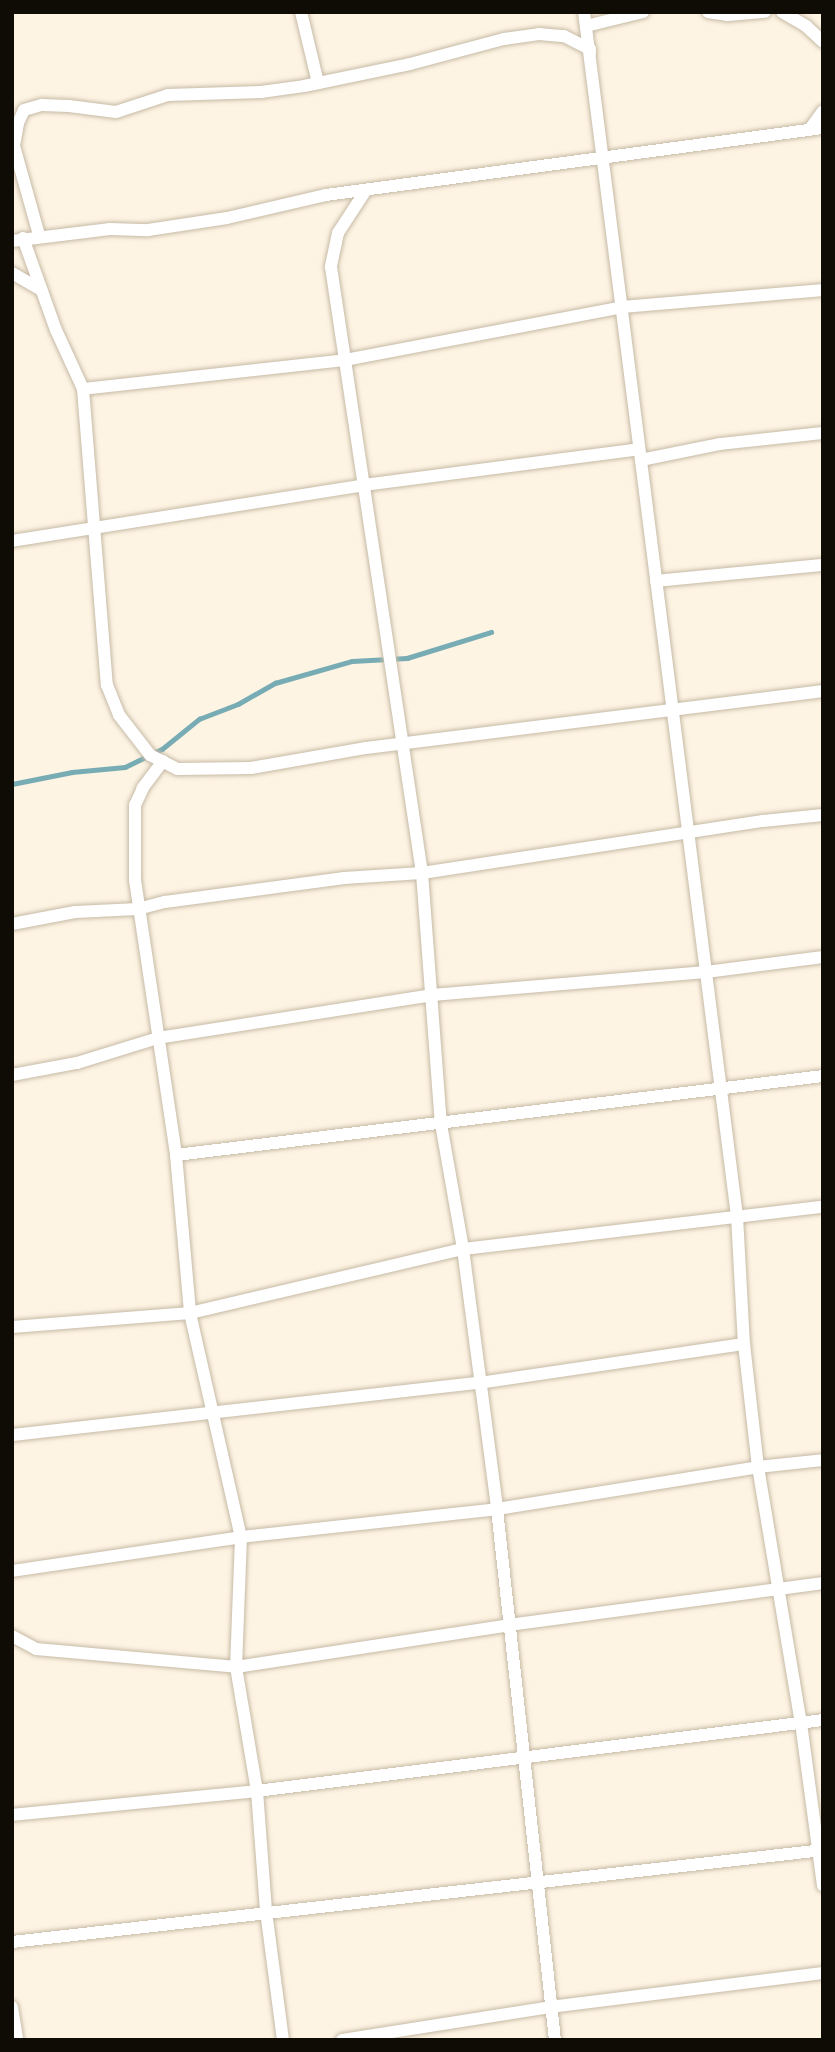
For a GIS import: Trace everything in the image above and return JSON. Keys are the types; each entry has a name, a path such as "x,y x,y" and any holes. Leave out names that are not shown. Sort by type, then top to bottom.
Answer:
{"street":[{"path":"301,12 318,83"},
{"path":"643,12 585,19 622,307 637,455 656,581 737,1216 744,1344 758,1467 802,1723 823,1886"},
{"path":"708,12 728,15 765,12"},
{"path":"782,12 806,26 823,41"},
{"path":"39,236 14,146 18,123 24,110 42,105 116,112 168,95 261,92 410,64 504,39 540,34 564,36 590,49 592,72"},
{"path":"823,111 817,128 326,195 226,218 148,230 110,229 18,239 83,389 107,685 119,715 150,755 178,769 251,768 402,744 823,691"},
{"path":"366,190 338,233 331,267 422,873 441,1124 463,1249 497,1509 527,1757 537,1881 555,2040"},
{"path":"12,273 41,290"},
{"path":"83,389 345,360 622,307 823,290"},
{"path":"12,541 364,485 823,433"},
{"path":"656,581 823,565"},
{"path":"163,761 143,788 135,805 135,880 176,1155 190,1313 241,1537 236,1667 257,1791 266,1911 283,2040"},
{"path":"12,924 75,912 138,909 165,902 270,887 422,873 823,815"},
{"path":"12,1074 77,1063 158,1038 432,995 706,972 823,957"},
{"path":"176,1155 823,1076"},
{"path":"12,1327 190,1313 463,1249 823,1207"},
{"path":"12,1435 479,1383 744,1344"},
{"path":"12,1571 241,1537 497,1509 758,1467 823,1460"},
{"path":"12,1636 36,1649 236,1667 509,1625 823,1583"},
{"path":"12,1815 257,1791 823,1720"},
{"path":"12,1942 820,1850"},
{"path":"342,2040 550,2007 823,1973"},
{"path":"12,2007 17,2040"}],"waterway":[{"path":"12,784 72,772 125,767 162,749 199,719 238,704 275,683 352,661 407,658 491,632"}]}
